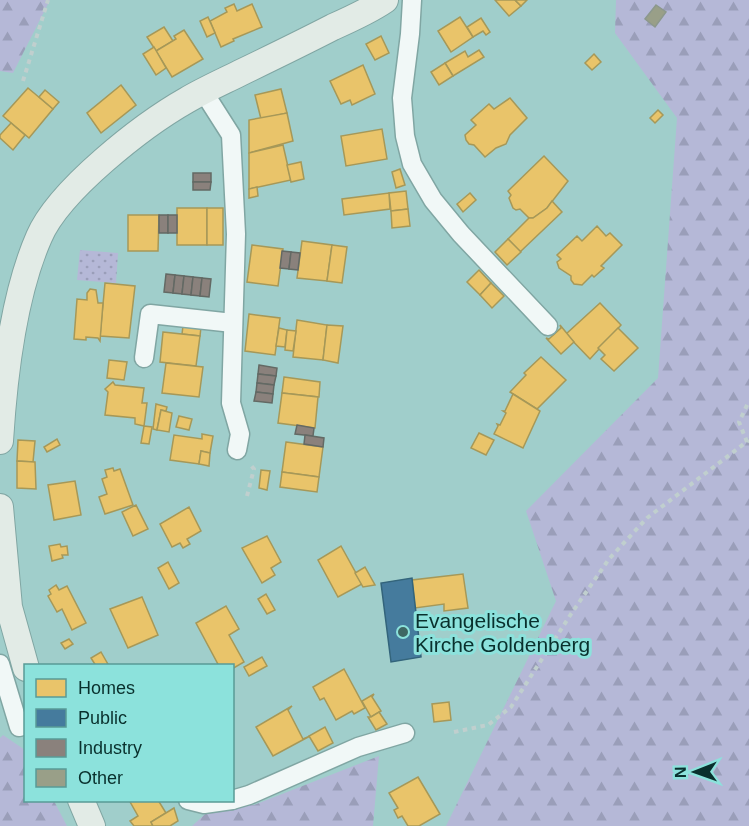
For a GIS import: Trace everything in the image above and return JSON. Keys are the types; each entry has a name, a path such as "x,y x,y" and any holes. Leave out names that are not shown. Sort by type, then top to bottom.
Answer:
{"main road":[{"path":"0,441 3,403 21,293 39,236 63,201 96,169 152,122 203,91 386,0"},
{"path":"0,507 9,607 25,664"},
{"path":"81,802 92,826"}],"street":[{"path":"412,0 402,98 405,136 412,164 433,200 461,234 548,326"},
{"path":"203,91 231,135 236,234 231,403 240,434 237,450"},
{"path":"144,357 150,314 233,323"},
{"path":"0,664 19,727 24,726"},
{"path":"234,799 358,747 405,733"},
{"path":"193,802 204,804 218,802"}],"path":[{"path":"23,81 48,0"},
{"path":"454,732 488,725 511,707 609,559 647,518 748,441 739,422 749,401"},
{"path":"237,450 254,469 247,496"}],"green space":[{"path":"0,0 50,0 13,73 0,71"},
{"path":"616,0 749,0 749,826 446,826 556,601 526,511 658,378 677,118 615,33"},
{"path":"80,250 118,253 116,283 77,280"},
{"path":"3,735 24,749 24,802 55,802 67,826 0,826 0,738"},
{"path":"379,756 373,826 192,826 213,807 254,805"}],"building: Homes":[{"path":"495,0 515,0 521,6 509,16"},
{"path":"515,0 527,0 521,6"},
{"path":"234,4 237,11 252,4 262,27 233,39 234,41 221,47 210,21 227,12 225,8"},
{"path":"208,17 215,33 207,37 200,21"},
{"path":"460,17 473,37 451,52 438,31"},
{"path":"481,18 490,32 486,35 483,31 473,37 467,27"},
{"path":"164,27 173,41 156,51 147,37"},
{"path":"184,30 203,59 172,77 156,51 176,39 174,36"},
{"path":"381,36 389,53 375,60 366,44"},
{"path":"154,47 166,68 156,75 143,54"},
{"path":"479,50 484,57 453,76 445,63 465,51 468,57"},
{"path":"594,54 601,62 592,70 585,63"},
{"path":"445,63 453,76 439,85 431,72"},
{"path":"363,65 375,94 352,105 350,100 341,104 330,81"},
{"path":"121,85 136,105 101,133 87,113"},
{"path":"28,88 53,109 29,138 3,116"},
{"path":"281,89 287,113 261,119 255,95"},
{"path":"45,90 59,102 53,109 39,97"},
{"path":"510,98 527,118 510,135 506,144 496,148 485,157 466,140 465,135 476,125 471,120 489,104 494,109"},
{"path":"658,110 663,115 655,123 650,118"},
{"path":"287,113 293,141 249,153 249,120"},
{"path":"11,123 25,135 13,150 0,138"},
{"path":"382,129 387,159 346,166 341,136"},
{"path":"283,145 291,180 249,189 249,153"},
{"path":"544,156 568,181 547,208 533,218 529,218 520,209 513,208 508,191"},
{"path":"301,162 304,179 291,182 287,165"},
{"path":"400,169 405,185 396,188 392,172"},
{"path":"257,187 258,196 249,198 249,189"},
{"path":"406,191 408,209 391,211 389,193"},
{"path":"389,193 390,209 344,215 342,199"},
{"path":"470,193 476,200 463,212 457,204"},
{"path":"552,201 562,212 520,252 508,239 529,218 533,218 547,208"},
{"path":"177,208 207,208 207,245 177,245"},
{"path":"207,208 223,208 223,245 207,245"},
{"path":"408,209 410,226 392,228 391,211"},
{"path":"128,215 159,215 158,251 128,251"},
{"path":"597,226 606,236 610,233 622,245 601,266 604,268 594,277 592,275 582,285 574,284 571,276 559,268 557,262 561,259 557,255 577,236 582,241"},
{"path":"508,239 521,252 507,265 495,252"},
{"path":"302,241 332,245 327,281 297,278"},
{"path":"252,245 283,249 278,286 247,282"},
{"path":"332,245 347,247 342,283 327,281"},
{"path":"479,270 491,283 480,295 467,282"},
{"path":"105,283 135,286 129,338 100,336"},
{"path":"491,283 504,296 492,308 480,295"},
{"path":"90,289 96,290 98,303 103,303 100,341 98,338 86,337 86,340 74,339 77,299 87,300 87,293"},
{"path":"600,303 621,325 590,359 566,334"},
{"path":"249,314 280,318 275,355 245,351"},
{"path":"297,320 327,325 323,360 293,357"},
{"path":"327,325 343,326 338,363 323,360"},
{"path":"560,325 574,342 561,354 546,338 549,339 561,328"},
{"path":"183,326 201,327 200,336 182,334"},
{"path":"279,328 287,330 285,347 276,346"},
{"path":"618,328 638,348 614,371 601,359 605,355 598,348"},
{"path":"287,330 296,331 293,351 285,350"},
{"path":"163,332 200,336 196,366 160,362"},
{"path":"541,357 566,380 537,409 510,392 526,375 524,373"},
{"path":"109,360 127,362 124,380 107,378"},
{"path":"166,363 203,367 199,397 162,393"},
{"path":"284,377 320,382 319,397 282,393"},
{"path":"113,382 115,385 144,388 142,403 147,403 144,426 135,424 135,418 105,415 108,392 105,389"},
{"path":"282,393 318,397 315,428 278,423"},
{"path":"513,394 540,411 523,448 494,434 497,424 500,425 506,413 503,411"},
{"path":"156,404 167,407 166,411 161,410 157,430 153,429"},
{"path":"161,410 172,413 169,432 157,430"},
{"path":"179,416 192,419 189,430 176,427"},
{"path":"144,426 152,427 149,444 141,443"},
{"path":"479,433 494,440 486,455 471,448"},
{"path":"202,434 213,436 210,453 201,451 199,464 170,460 174,435 202,439"},
{"path":"57,439 60,445 47,452 44,447"},
{"path":"18,440 35,441 33,462 17,461"},
{"path":"286,442 323,447 319,477 282,472"},
{"path":"201,451 210,453 209,466 199,464"},
{"path":"17,461 35,462 36,489 17,488"},
{"path":"113,468 114,471 120,469 133,505 105,514 99,497 107,494 102,479 107,477 105,470"},
{"path":"261,470 270,471 267,490 259,488"},
{"path":"282,472 319,477 317,492 280,487"},
{"path":"75,481 81,515 54,520 48,485"},
{"path":"136,505 148,529 133,536 122,512"},
{"path":"189,507 201,531 187,539 190,544 183,548 180,543 172,547 160,524"},
{"path":"267,536 281,562 271,568 275,575 262,583 242,548"},
{"path":"60,544 61,547 67,546 68,555 62,555 63,558 52,561 49,546"},
{"path":"341,546 362,584 338,597 318,560"},
{"path":"168,562 179,583 169,589 158,568"},
{"path":"365,567 375,585 363,587 355,573"},
{"path":"463,574 468,608 444,611 444,604 415,608 412,580"},
{"path":"56,585 59,590 67,586 86,623 72,630 62,609 57,612 48,596 51,594 49,590"},
{"path":"266,594 275,610 267,614 258,599"},
{"path":"142,597 158,635 128,648 110,609"},
{"path":"226,606 239,629 229,635 244,662 234,668 234,664 218,664 196,623"},
{"path":"69,639 73,644 65,649 61,643"},
{"path":"101,652 108,664 95,664 91,658"},
{"path":"262,657 267,666 249,676 244,667"},
{"path":"344,669 365,708 354,714 352,711 336,720 324,698 320,700 313,687"},
{"path":"374,694 372,697 381,711 371,717 362,701"},
{"path":"449,702 451,720 434,722 432,704"},
{"path":"292,706 288,710 303,739 310,736 273,756 256,727"},
{"path":"379,712 387,724 376,730 368,717"},
{"path":"325,727 333,743 318,751 309,736"},
{"path":"418,777 440,814 419,826 408,826 402,816 398,818 394,810 398,808 389,793"},
{"path":"130,802 159,802 166,813 151,822 153,826 134,826 130,821 138,816"},
{"path":"174,808 178,821 170,826 153,826 151,822"}],"building: Public":[{"name":"Evangelische Kirche Goldenberg","path":"412,578 421,657 391,662 381,583"}],"building: Industry":[{"path":"193,173 211,173 211,182 193,182"},
{"path":"193,182 211,182 210,190 193,190"},
{"path":"159,215 168,215 168,233 159,233"},
{"path":"168,215 177,215 177,233 168,233"},
{"path":"282,251 291,252 289,269 280,268"},
{"path":"291,252 300,253 298,270 289,269"},
{"path":"166,274 175,275 173,293 164,292"},
{"path":"175,275 184,276 182,294 173,293"},
{"path":"184,276 193,277 191,295 182,294"},
{"path":"193,277 202,278 200,296 191,295"},
{"path":"202,278 211,279 209,297 200,296"},
{"path":"259,365 277,368 276,376 258,374"},
{"path":"258,374 276,376 274,385 257,383"},
{"path":"257,383 274,385 273,394 256,392"},
{"path":"256,392 273,394 272,403 254,401"},
{"path":"297,425 314,428 313,436 295,434"},
{"path":"305,435 324,438 323,447 304,444"}],"building: Other":[{"path":"656,5 666,12 655,27 645,19"}],"place":[{"name":"Evangelische Kirche Goldenberg","path":"403,632"}]}
